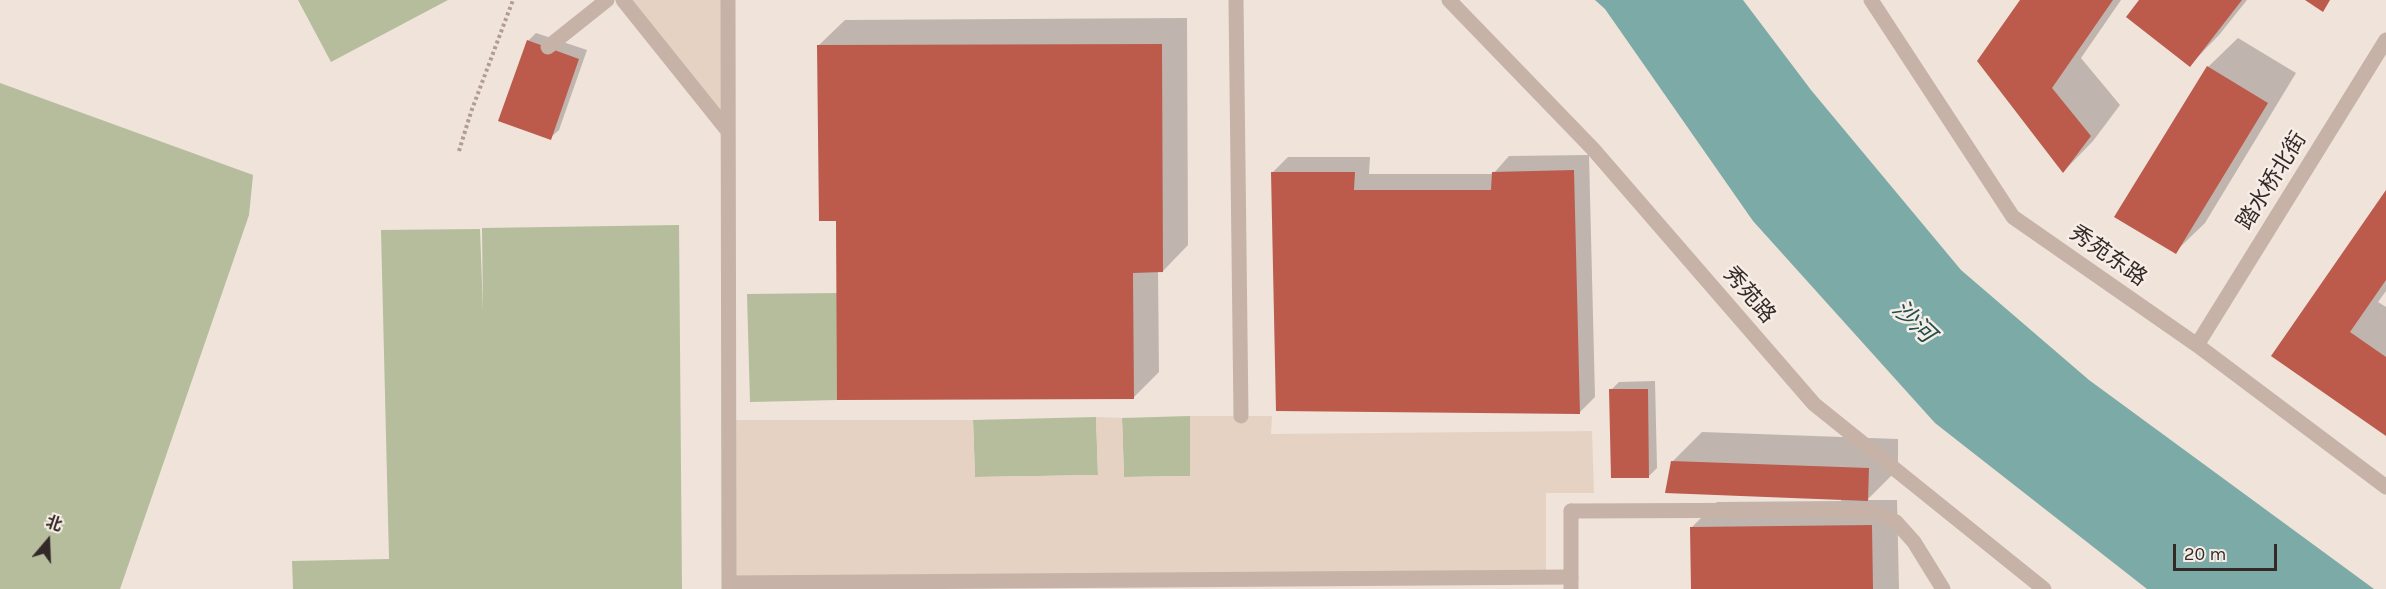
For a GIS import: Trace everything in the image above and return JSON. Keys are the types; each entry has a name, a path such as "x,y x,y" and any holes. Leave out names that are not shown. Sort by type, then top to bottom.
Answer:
{"street":[{"path":"548,47 607,0"},
{"path":"623,0 728,131"},
{"path":"728,0 729,586 1571,583 1570,510 1825,510 1876,512 1896,522 1914,542 1943,589"},
{"path":"1236,0 1241,416"},
{"name":"秀苑路","path":"1449,0 1593,149 1814,404 2044,589"},
{"name":"秀苑东路","path":"1871,0 2013,218 2197,345 2386,488"},
{"name":"踏水桥北街","path":"2197,345 2386,40"}],"path":[{"path":"459,151 471,112 513,0"}],"green space":[{"path":"298,0 448,0 331,62"},
{"path":"0,83 253,175 249,215 120,589 0,589"},
{"path":"679,225 682,589 293,589 292,561 389,559 381,230 480,229 483,312 482,228"},
{"path":"837,293 837,400 750,402 747,294"},
{"path":"1190,416 1191,476 1124,477 1122,418"},
{"path":"1096,417 1098,475 975,477 973,420"}],"shaded area":[{"path":"623,0 728,0 728,131"},
{"path":"1190,416 1272,416 1271,434 1592,431 1594,493 1546,493 1546,577 729,583 728,420 973,420 975,477 1098,475 1096,417 1122,418 1124,477 1190,476"}],"water":[{"name":"沙河","path":"1595,0 1743,0 1811,90 1961,270 2089,380 2374,589 2147,589 1935,423 1753,221 1605,9"}],"building":[{"path":"2020,0 2113,0 2052,88 2091,136 2063,173 1977,61"},
{"path":"2139,0 2242,0 2190,67 2126,17"},
{"path":"2305,0 2330,0 2323,12"},
{"path":"527,40 579,59 551,140 498,121"},
{"path":"1162,44 1163,272 1133,273 1134,399 837,400 836,221 819,221 817,45"},
{"path":"2207,66 2268,103 2176,254 2114,217"},
{"path":"1574,170 1580,414 1276,411 1271,172 1355,172 1354,190 1491,190 1492,172"},
{"path":"2386,190 2386,280 2350,332 2386,357 2386,436 2271,356"},
{"path":"1609,389 1648,389 1649,478 1611,478"},
{"path":"1671,461 1869,468 1868,501 1665,493"},
{"path":"1872,525 1873,589 1691,589 1690,527"}]}
